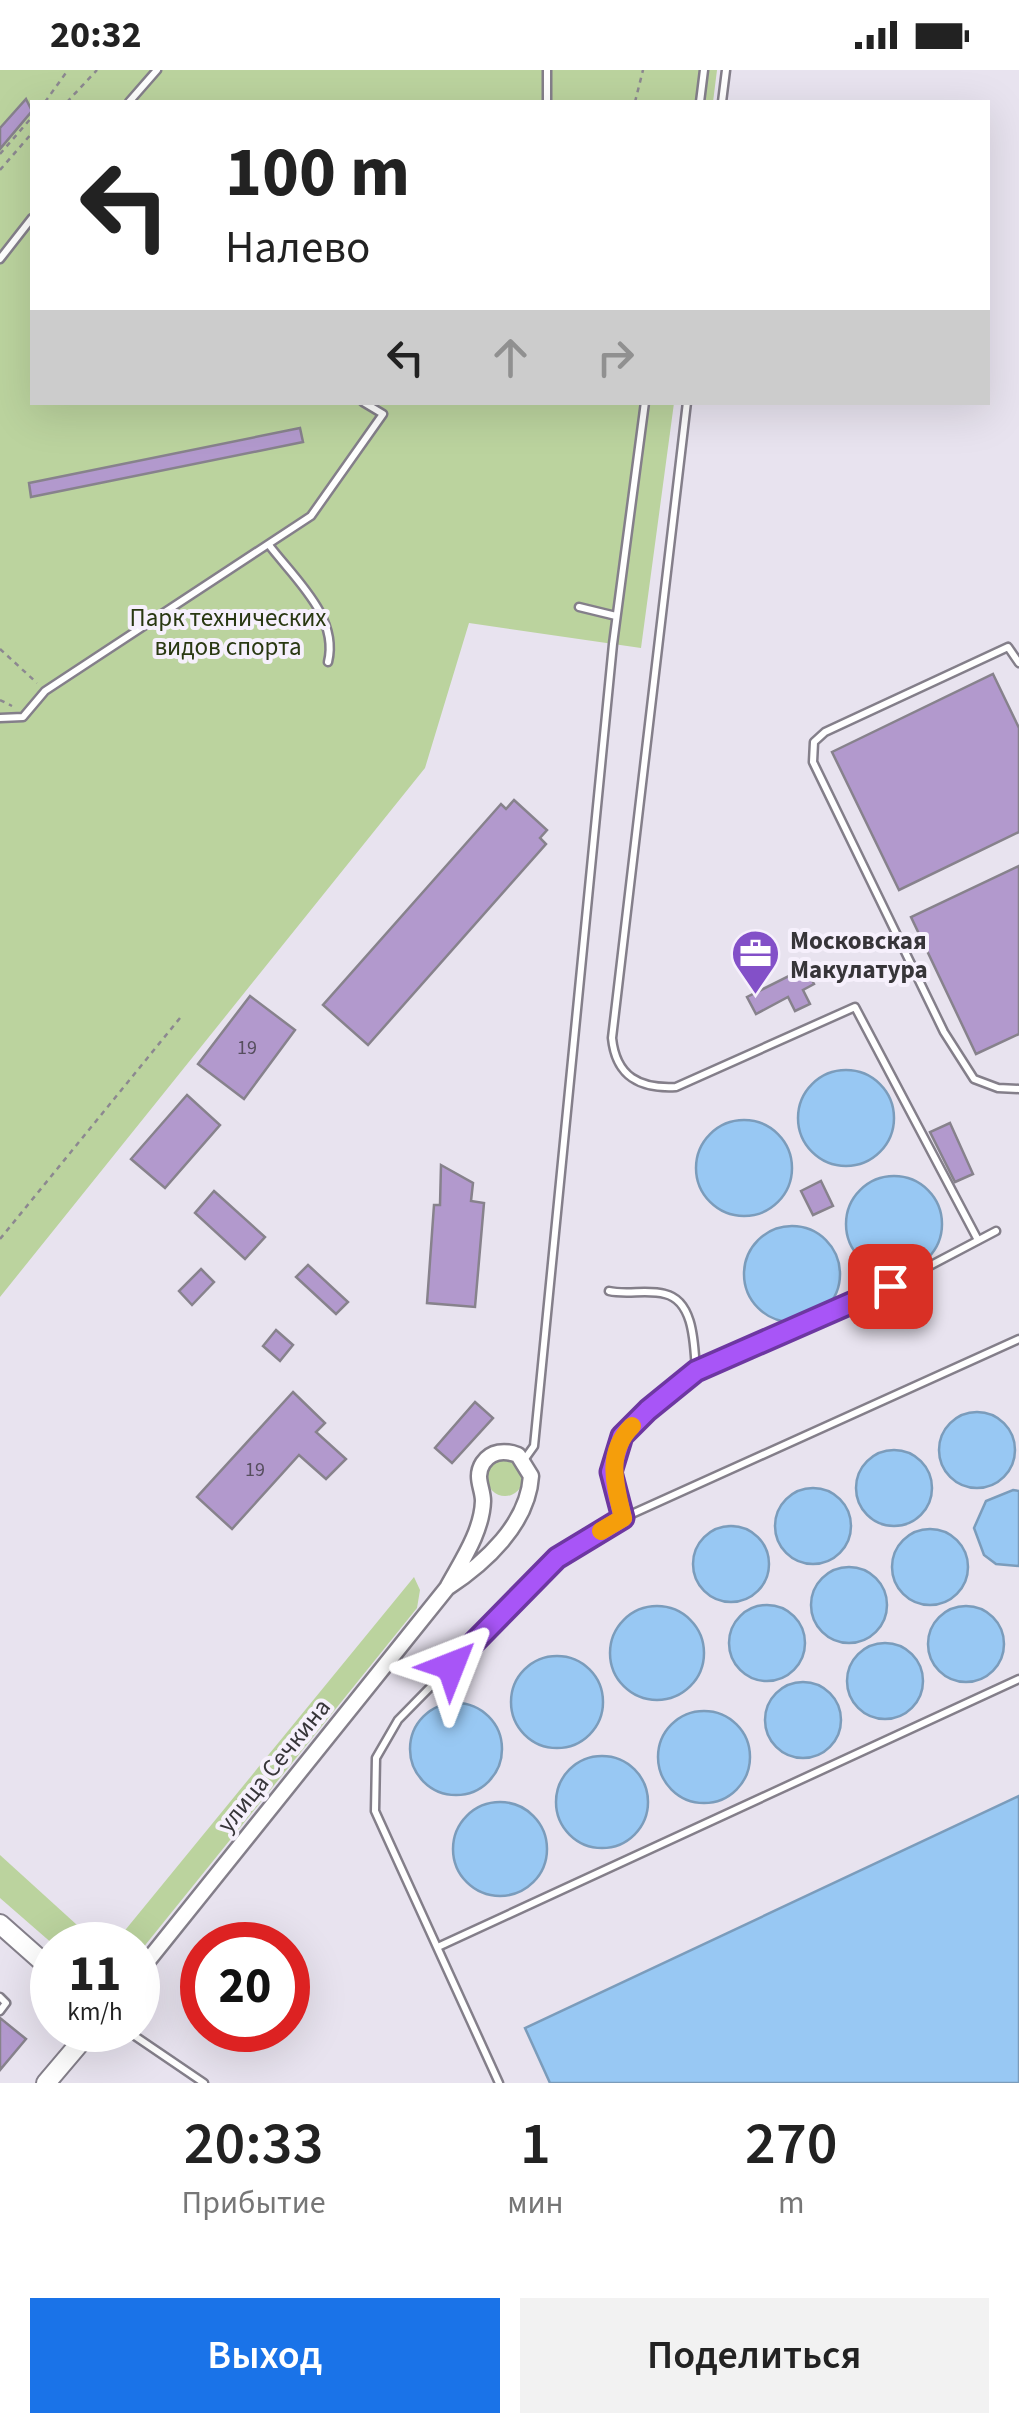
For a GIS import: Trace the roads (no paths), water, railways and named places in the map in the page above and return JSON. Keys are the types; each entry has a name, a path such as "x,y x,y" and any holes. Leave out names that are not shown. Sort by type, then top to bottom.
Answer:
{"street":[{"name":"улица Сечкина","path":"160,1946 448,1588 477,1530 483,1506 481,1466 502,1452 524,1460 531,1476 528,1492 504,1538 479,1566 448,1588"},
{"path":"0,1924 30,1951"},
{"path":"46,2083 72,2052"}],"lane":[{"path":"131,100 157,70"},
{"path":"547,100 548,70"},
{"path":"700,100 704,70"},
{"path":"722,100 726,70"},
{"path":"0,259 30,221"},
{"path":"0,718 23,717 45,691 311,516 383,414 368,405"},
{"path":"524,1460 534,1446 616,616 646,405"},
{"path":"687,405 612,1038 614,1060 637,1083 654,1088 676,1087 855,1007 978,1240"},
{"path":"270,546 329,626 332,645 328,662"},
{"path":"579,607 616,616"},
{"path":"1019,662 1008,647 825,732 814,742 812,762 944,1032 974,1078 998,1088 1019,1088"},
{"path":"623,1518 611,1472 622,1436 696,1371 861,1302 996,1231"},
{"path":"609,1291 628,1296 665,1294 682,1304 694,1334 696,1371"},
{"path":"499,2083 440,1946 375,1811 376,1758 398,1720 557,1558 623,1518 1019,1339"},
{"path":"440,1946 1019,1679"},
{"path":"0,1997 6,2003 0,2010"},
{"path":"158,2052 204,2083"}],"water":[{"path":"846,1070 864,1073 880,1084 891,1100 891,1136 880,1152 864,1163 846,1166 828,1163 812,1152 801,1136 798,1118 801,1100 812,1084 828,1073"},
{"path":"744,1120 762,1123 778,1134 789,1150 789,1186 778,1202 762,1213 744,1216 726,1213 710,1202 699,1186 696,1168 699,1150 710,1134 726,1123"},
{"path":"894,1176 912,1179 928,1190 939,1206 939,1242 928,1258 912,1269 894,1272 876,1269 860,1258 849,1242 846,1224 849,1206 860,1190 876,1179"},
{"path":"792,1226 810,1229 826,1240 837,1256 837,1292 826,1308 810,1319 792,1322 774,1319 758,1308 747,1292 744,1274 747,1256 758,1240 774,1229"},
{"path":"977,1412 1004,1423 1015,1450 1004,1477 977,1488 950,1477 939,1450 950,1423"},
{"path":"894,1450 921,1461 932,1488 921,1515 894,1526 867,1515 856,1488 867,1461"},
{"path":"813,1488 840,1499 851,1526 840,1553 813,1564 786,1553 775,1526 786,1499"},
{"path":"1019,1491 1019,1566 996,1564 984,1555 974,1528 986,1501"},
{"path":"731,1526 758,1537 769,1564 758,1591 731,1602 704,1591 693,1564 704,1537"},
{"path":"930,1529 957,1540 968,1567 957,1594 930,1605 903,1594 892,1567 903,1540"},
{"path":"849,1567 876,1578 887,1605 876,1632 849,1643 822,1632 811,1605 822,1578"},
{"path":"767,1605 794,1616 805,1643 794,1670 767,1681 740,1670 729,1643 740,1616"},
{"path":"657,1606 675,1610 690,1620 700,1635 704,1653 700,1671 690,1686 675,1696 657,1700 639,1696 624,1686 614,1671 610,1653 614,1635 624,1620 639,1610"},
{"path":"966,1606 993,1617 1004,1644 993,1671 966,1682 939,1671 928,1644 939,1617"},
{"path":"885,1643 912,1654 923,1681 912,1708 885,1719 858,1708 847,1681 858,1654"},
{"path":"548,1656 566,1656 583,1663 596,1676 603,1702 596,1728 583,1741 566,1748 548,1748 531,1741 518,1728 511,1711 511,1693 518,1676 531,1663"},
{"path":"803,1682 830,1693 841,1720 830,1747 803,1758 776,1747 765,1720 776,1693"},
{"path":"447,1703 465,1703 482,1710 495,1723 502,1749 495,1775 482,1788 465,1795 447,1795 430,1788 417,1775 410,1758 410,1740 417,1723 430,1710"},
{"path":"695,1711 713,1711 730,1718 743,1731 750,1757 743,1783 730,1796 713,1803 695,1803 678,1796 665,1783 658,1766 658,1748 665,1731 678,1718"},
{"path":"593,1756 611,1756 628,1763 641,1776 648,1802 641,1828 628,1841 611,1848 593,1848 576,1841 563,1828 556,1811 556,1793 563,1776 576,1763"},
{"path":"1019,1796 1019,2083 550,2083 525,2028"},
{"path":"500,1802 518,1806 533,1816 543,1831 547,1849 543,1867 533,1882 518,1892 500,1896 482,1892 467,1882 457,1867 453,1849 457,1831 467,1816 482,1806"}],"place":[{"name":"Московская Макулатура","path":"755,996"}],"park label":[{"name":"Парк технических видов спорта","path":"228,632"}]}
